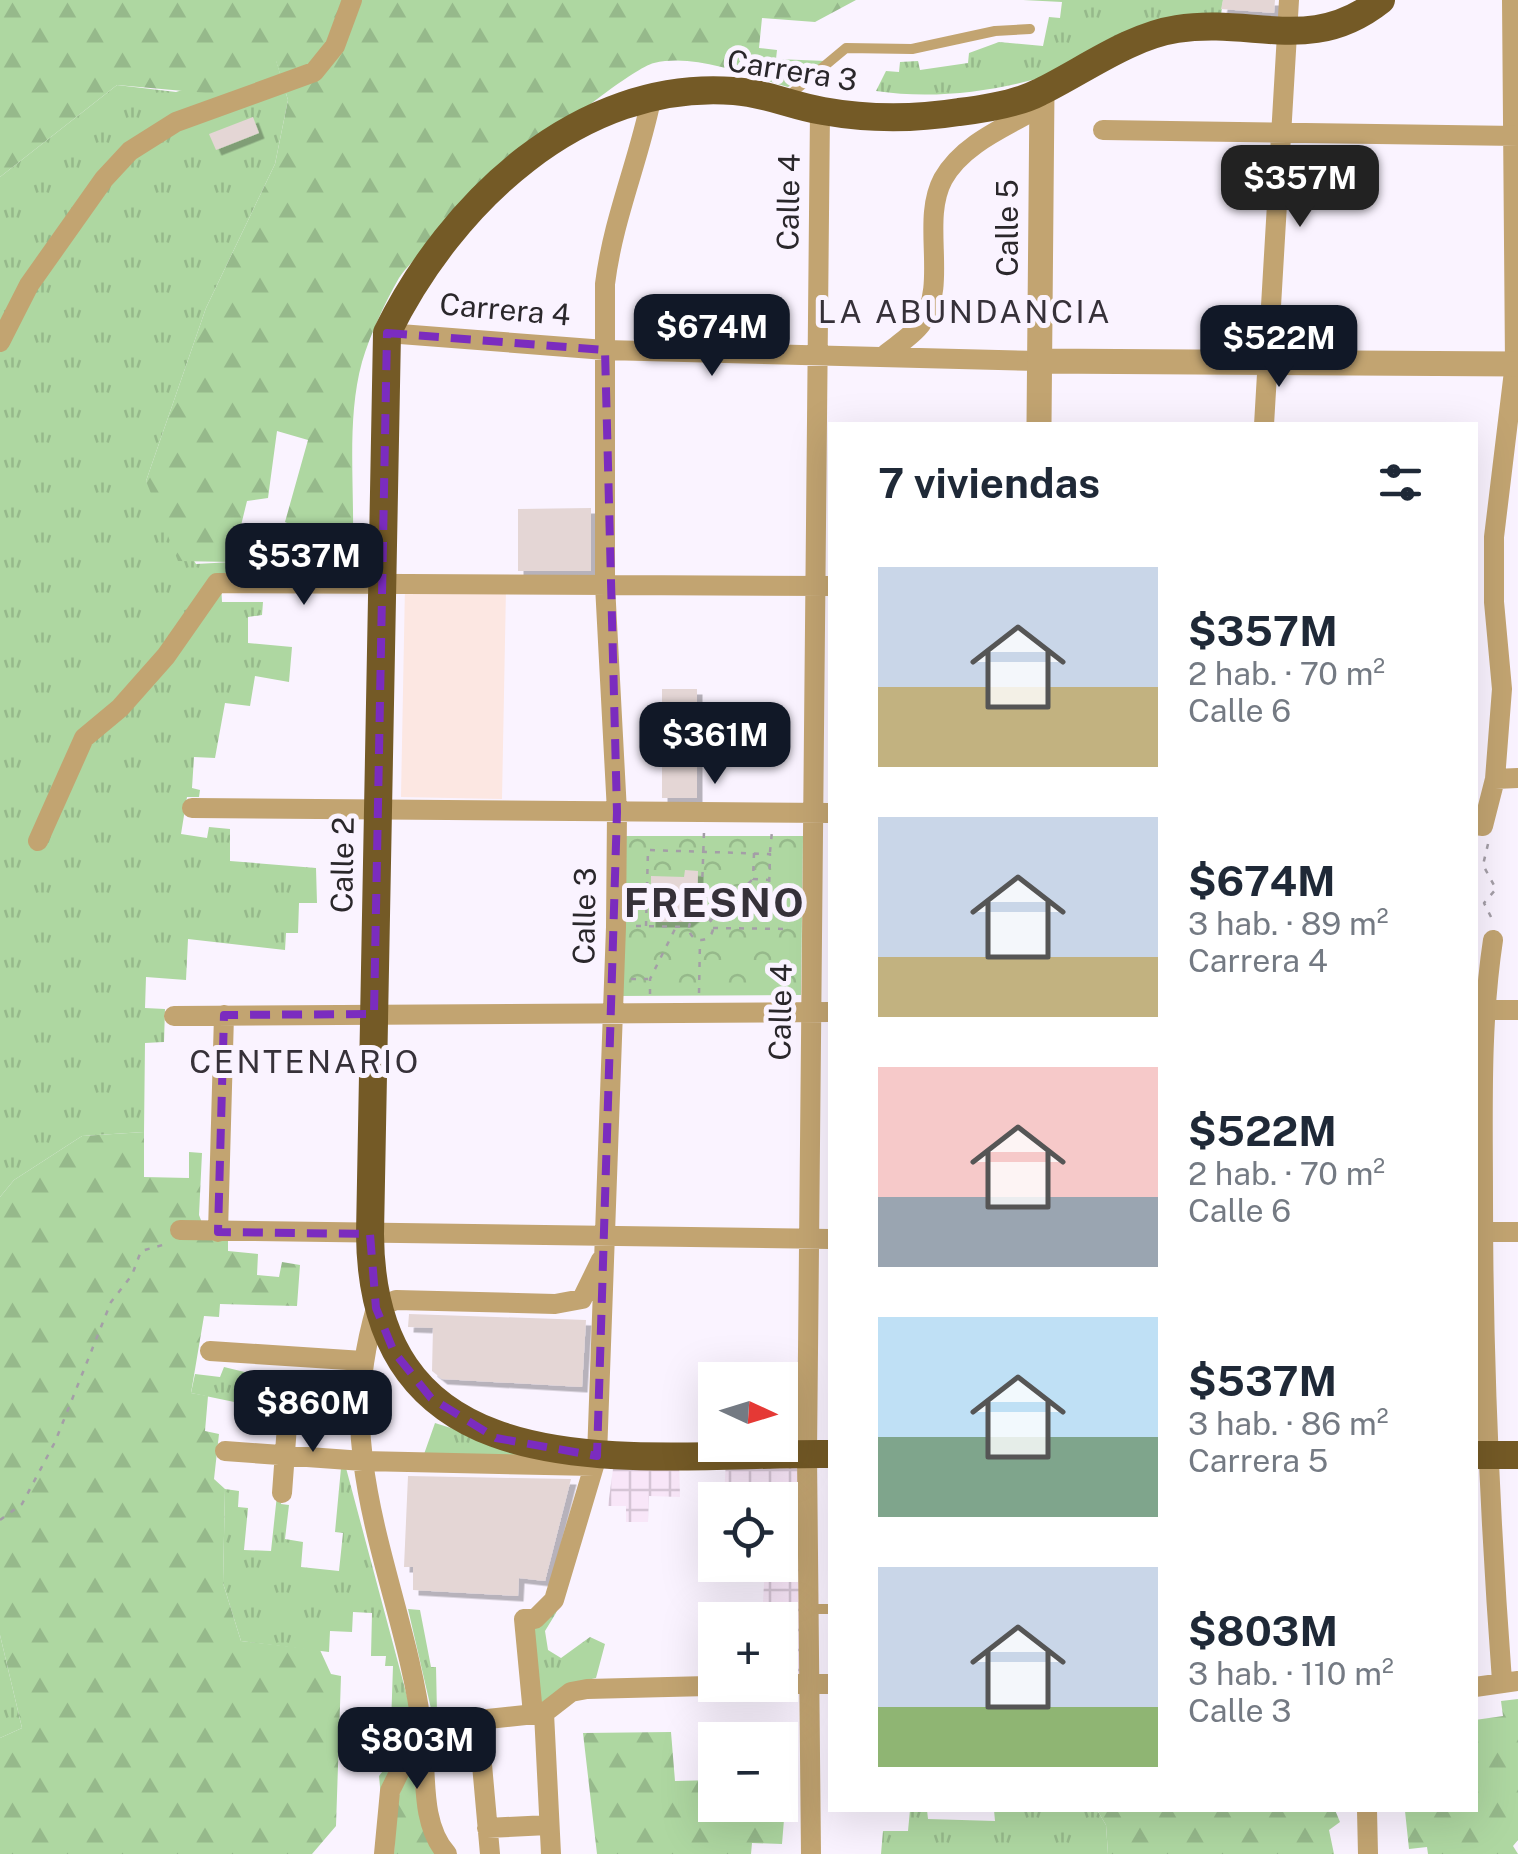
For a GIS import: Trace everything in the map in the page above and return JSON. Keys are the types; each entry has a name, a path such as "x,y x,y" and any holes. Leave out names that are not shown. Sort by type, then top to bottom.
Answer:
{"highway":[{"name":"Carrera 3","path":"387,333 432,253 492,185 567,134 652,100 731,90 786,98 820,111 920,116 987,108 1042,98 1165,30 1202,25 1288,32 1335,28 1381,0"},
{"name":"Calle 2","path":"387,333 370,1234 376,1308 394,1352 420,1387 462,1422 496,1438 596,1461 818,1454"},
{"path":"1480,1456 1518,1455"}],"street":[{"path":"0,342 29,285 104,180 130,151 176,122 314,72 335,46 352,0"},
{"path":"1264,422 1289,0"},
{"path":"1482,820 1496,779 1502,689 1484,602 1517,364 1512,0"},
{"path":"886,354 922,324 929,302 934,216 944,177 970,148 1042,98"},
{"name":"Calle 5","path":"1039,422 1042,98"},
{"name":"Calle 3","path":"550,1854 538,1714 524,1619 535,1619 554,1600 596,1461 608,1246 617,812 606,585 605,284 611,235 643,141 652,100"},
{"name":"Calle 4","path":"811,1854 821,1609 820,1012 812,930 822,813 820,111"},
{"path":"1103,130 1514,135"},
{"name":"Carrera 4","path":"387,333 605,350 818,357 886,354 1040,361 1517,364"},
{"path":"38,841 84,738 120,708 166,656 200,613 214,586 229,580 823,586"},
{"path":"1496,779 1518,778"},
{"path":"192,808 822,813"},
{"path":"1478,1686 1510,1681 1480,1456 1479,1010 1493,940"},
{"path":"1479,1010 1518,1010"},
{"path":"174,1016 820,1012"},
{"path":"218,1232 224,1014"},
{"path":"180,1230 370,1234 608,1246 819,1239"},
{"path":"1479,1232 1518,1232"},
{"path":"448,1854 431,1834 422,1726 363,1460 363,1361 376,1308 396,1300 554,1304 582,1299 608,1246"},
{"path":"210,1351 363,1361"},
{"path":"282,1493 288,1454 288,1412"},
{"path":"225,1452 363,1460 596,1461"},
{"path":"422,1726 538,1714 571,1692 588,1689 698,1686"},
{"path":"478,1720 490,1854"},
{"path":"384,1854 390,1791 422,1726"},
{"path":"1367,1812 1368,1854"},
{"path":"487,1828 548,1825"}],"lane":[{"path":"786,98 838,52 854,46 912,49 995,31 1030,29"}],"path":[{"path":"616,926 689,927 701,916 704,812"},
{"path":"768,928 774,813"},
{"path":"1482,820 1490,850 1484,865 1496,889 1484,903 1494,918 1493,940"},
{"path":"646,926 648,850 770,854"},
{"path":"710,921 753,879 754,854"},
{"path":"753,879 769,880"},
{"path":"700,940 709,936 713,928 701,916"},
{"path":"650,979 676,927"},
{"path":"689,927 692,936 700,940"},
{"path":"713,928 812,930"},
{"path":"698,1013 700,940"},
{"path":"0,1520 22,1504 55,1442 111,1302 132,1275 141,1251 171,1243 180,1230"}],"highlighted area":[{"path":"387,333 605,350 617,812 597,1456 496,1438 431,1398 394,1352 376,1308 370,1234 218,1232 224,1015 374,1014"}],"shaded area":[{"path":"405,585 506,588 502,799 401,797"},
{"path":"679,1460 680,1497 649,1496 648,1522 626,1522 626,1506 608,1506 613,1469 600,1468"},
{"path":"800,1461 808,1676 798,1676 798,1602 763,1602 764,1582 798,1582 798,1482 725,1482 726,1462"}],"green space":[{"path":"0,0 856,0 815,22 762,18 759,48 777,50 776,59 826,61 788,87 704,63 654,63 602,95 480,197 399,278 369,341 354,404 353,537 308,533 285,522 308,440 277,431 268,498 247,501 232,562 178,561 146,481 206,308 275,164 288,100 276,61 228,95 117,85 0,177"},
{"path":"1023,0 1223,0 1221,16 1052,75 965,92 921,95 876,91 886,71 899,72 900,62 918,61 920,70 968,63 969,53 999,42 1043,46 1049,17 1060,18 1062,2"},
{"path":"276,60 288,100 275,164 206,308 146,481 196,564 232,562 221,583 222,602 263,602 262,615 248,617 248,643 292,647 289,682 255,676 250,706 225,703 215,758 194,757 192,788 200,790 199,797 187,797 181,834 207,838 209,827 230,829 230,861 316,868 317,903 299,903 298,933 286,933 285,950 188,939 186,980 146,977 145,1008 165,1009 164,1042 145,1043 144,1132 82,1136 14,1180 0,1197 0,177 117,85 176,92"},
{"path":"623,836 803,836 801,995 617,996"},
{"path":"144,1132 144,1177 189,1178 189,1152 202,1153 199,1215 204,1228 228,1230 228,1251 258,1254 257,1275 279,1277 282,1262 300,1265 297,1306 220,1304 219,1317 204,1316 191,1393 208,1396 205,1431 219,1434 214,1479 225,1489 223,1583 241,1641 320,1650 331,1674 341,1676 336,1826 312,1854 0,1854 0,1738 22,1728 0,1635 0,1197 14,1180 82,1136"},
{"path":"224,1367 265,1377 263,1408 191,1393 195,1374 220,1377"},
{"path":"435,1423 511,1447 591,1458 423,1457"},
{"path":"341,1468 346,1468 415,1726 381,1798 379,1776 396,1754 379,1737 379,1726 391,1725 393,1666 385,1666 386,1656 371,1656 372,1613 353,1612 352,1632 330,1631 329,1652 241,1641 223,1583 225,1489 239,1491 238,1507 248,1508 244,1550 271,1551 277,1495 282,1495 281,1504 289,1505 285,1539 303,1542 301,1567 339,1571 343,1533 335,1532"},
{"path":"600,1468 556,1613 545,1631 548,1650 561,1658 590,1637 605,1644 596,1678 533,1705 533,1615 549,1597"},
{"path":"408,1609 420,1610 431,1667 436,1667 437,1713 432,1713"},
{"path":"0,1635 22,1728 0,1738"},
{"path":"1518,1699 1518,1840 1513,1846 1518,1854 1428,1854 1427,1847 1409,1849 1405,1812 1478,1812 1478,1720 1503,1716 1501,1701"},
{"path":"671,1732 675,1781 698,1780 698,1822 784,1822 782,1844 752,1843 751,1854 597,1854 583,1733"},
{"path":"409,1770 440,1854 394,1854 396,1803"},
{"path":"910,1812 927,1812 928,1819 995,1821 994,1812 1098,1812 1106,1825 1108,1854 881,1854 883,1831 908,1831"},
{"path":"1098,1812 1336,1812 1340,1822 1329,1830 1334,1854 1108,1854 1106,1825"}],"building":[{"path":"1223,0 1275,0 1274,13 1221,9"},
{"path":"253,117 259,133 216,150 209,134"},
{"path":"591,508 591,571 518,571 518,509"},
{"path":"662,689 697,689 697,798 662,798"},
{"path":"685,870 698,871 697,914 687,922 650,922 651,876 684,877"},
{"path":"409,1314 586,1320 582,1387 442,1379 432,1371 433,1328 408,1327"},
{"path":"408,1476 571,1479 545,1581 519,1578 518,1596 413,1590 413,1567 404,1567"}],"district":[{"name":"LA ABUNDANCIA","path":"965,312"},
{"name":"FRESNO","path":"715,903"},
{"name":"CENTENARIO","path":"305,1062"}]}
